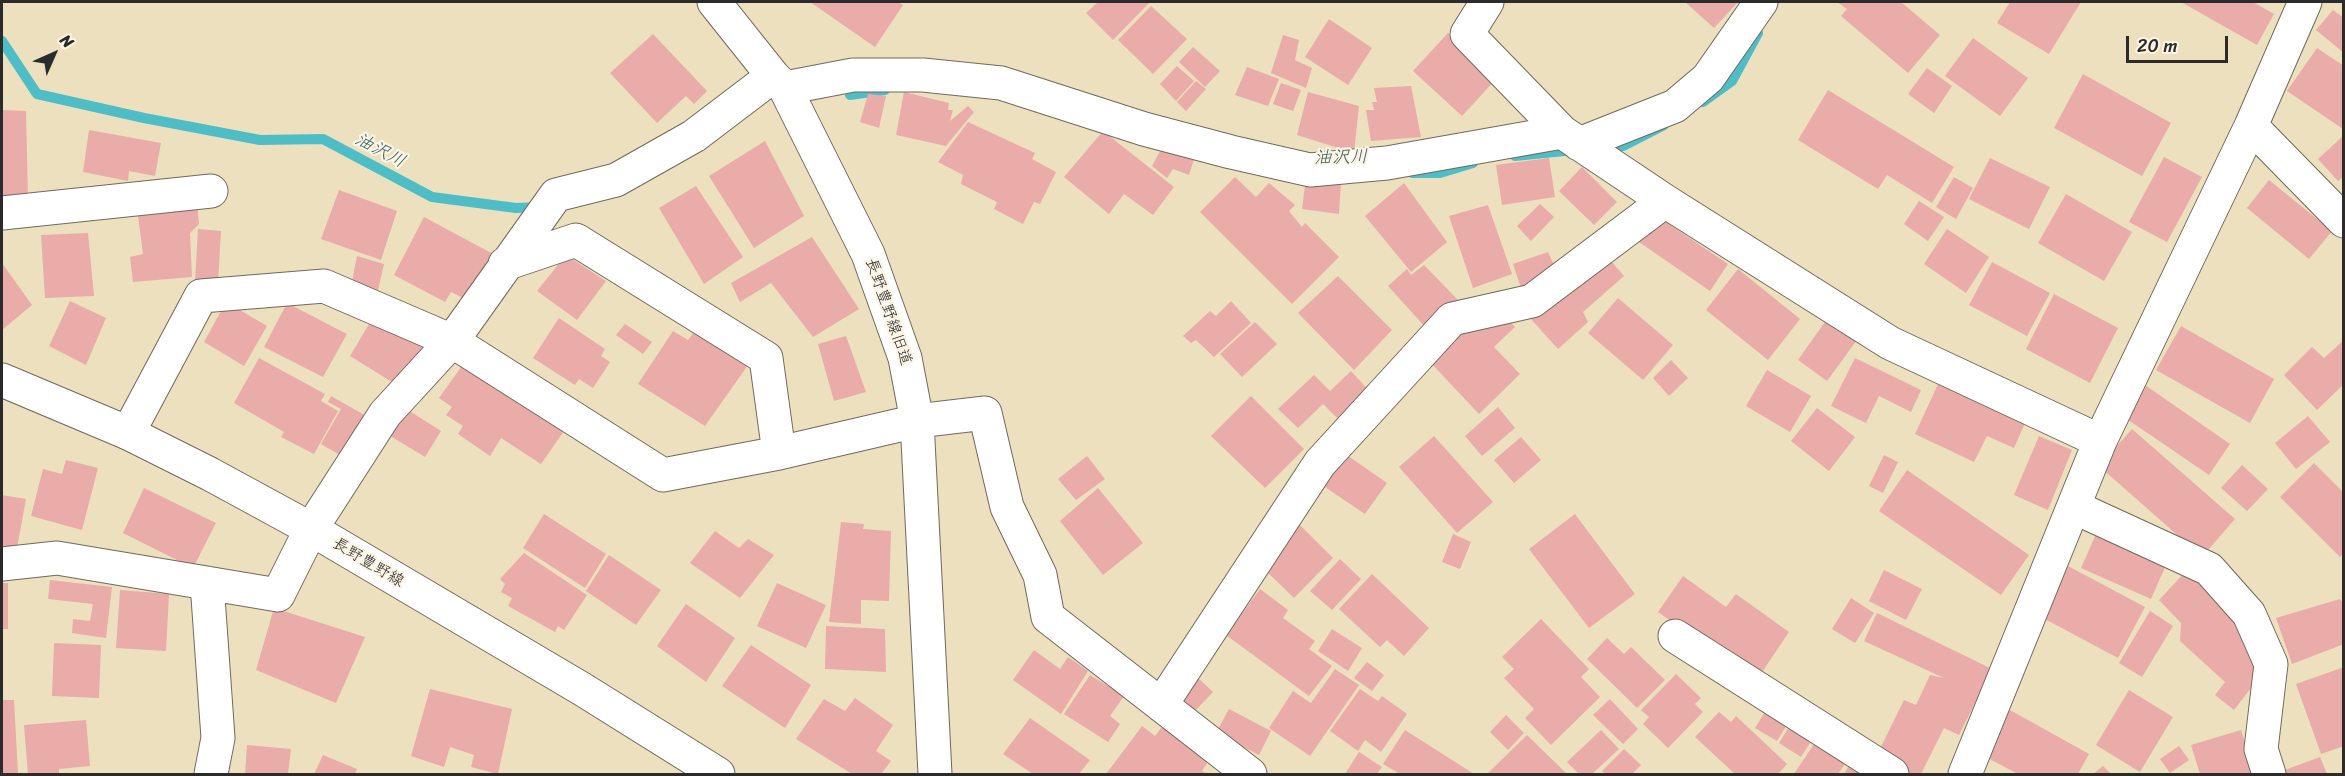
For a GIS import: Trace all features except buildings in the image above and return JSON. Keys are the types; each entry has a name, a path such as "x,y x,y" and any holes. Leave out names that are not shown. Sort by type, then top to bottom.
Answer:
{"street":[{"name":"長野豊野線旧道","path":"714,2 779,82 868,254 905,358 917,421 935,774"},
{"path":"1487,2 1467,34 1578,143 1890,344 2100,441"},
{"path":"2,564 57,558 278,596 310,529 385,414 452,341 556,195 616,180 694,136 779,82 854,75 923,75 1000,83 1144,129 1310,170 1578,143 1675,106 1708,78 1761,2"},
{"path":"1965,774 2100,441 2251,126 2305,2"},
{"path":"2251,126 2343,221"},
{"path":"2,213 211,191"},
{"path":"1161,705 1320,463 1452,319 1532,301 1665,201"},
{"path":"505,264 576,240 766,358 779,453"},
{"path":"128,433 201,296 324,286 452,341 663,475 779,453 917,421 985,413 1007,507 1040,575 1048,617 1250,774"},
{"name":"長野豊野線","path":"2,380 128,433 210,474 310,529 582,689 718,774"},
{"path":"2074,507 2208,569 2249,614 2271,664 2261,749 2269,774"},
{"path":"207,583 218,738 211,774"},
{"path":"1675,636 1892,774"}],"waterway":[{"name":"油沢川","path":"1703,102 1732,81 1758,33"},
{"name":"油沢川","path":"2,41 37,94 144,118 260,140 323,139 432,197 516,208 540,207"},
{"name":"油沢川","path":"850,95 885,90"},
{"name":"油沢川","path":"1604,148 1623,146 1664,125"},
{"name":"油沢川","path":"1515,156 1574,150"},
{"name":"油沢川","path":"1412,173 1440,173 1473,163"}]}
